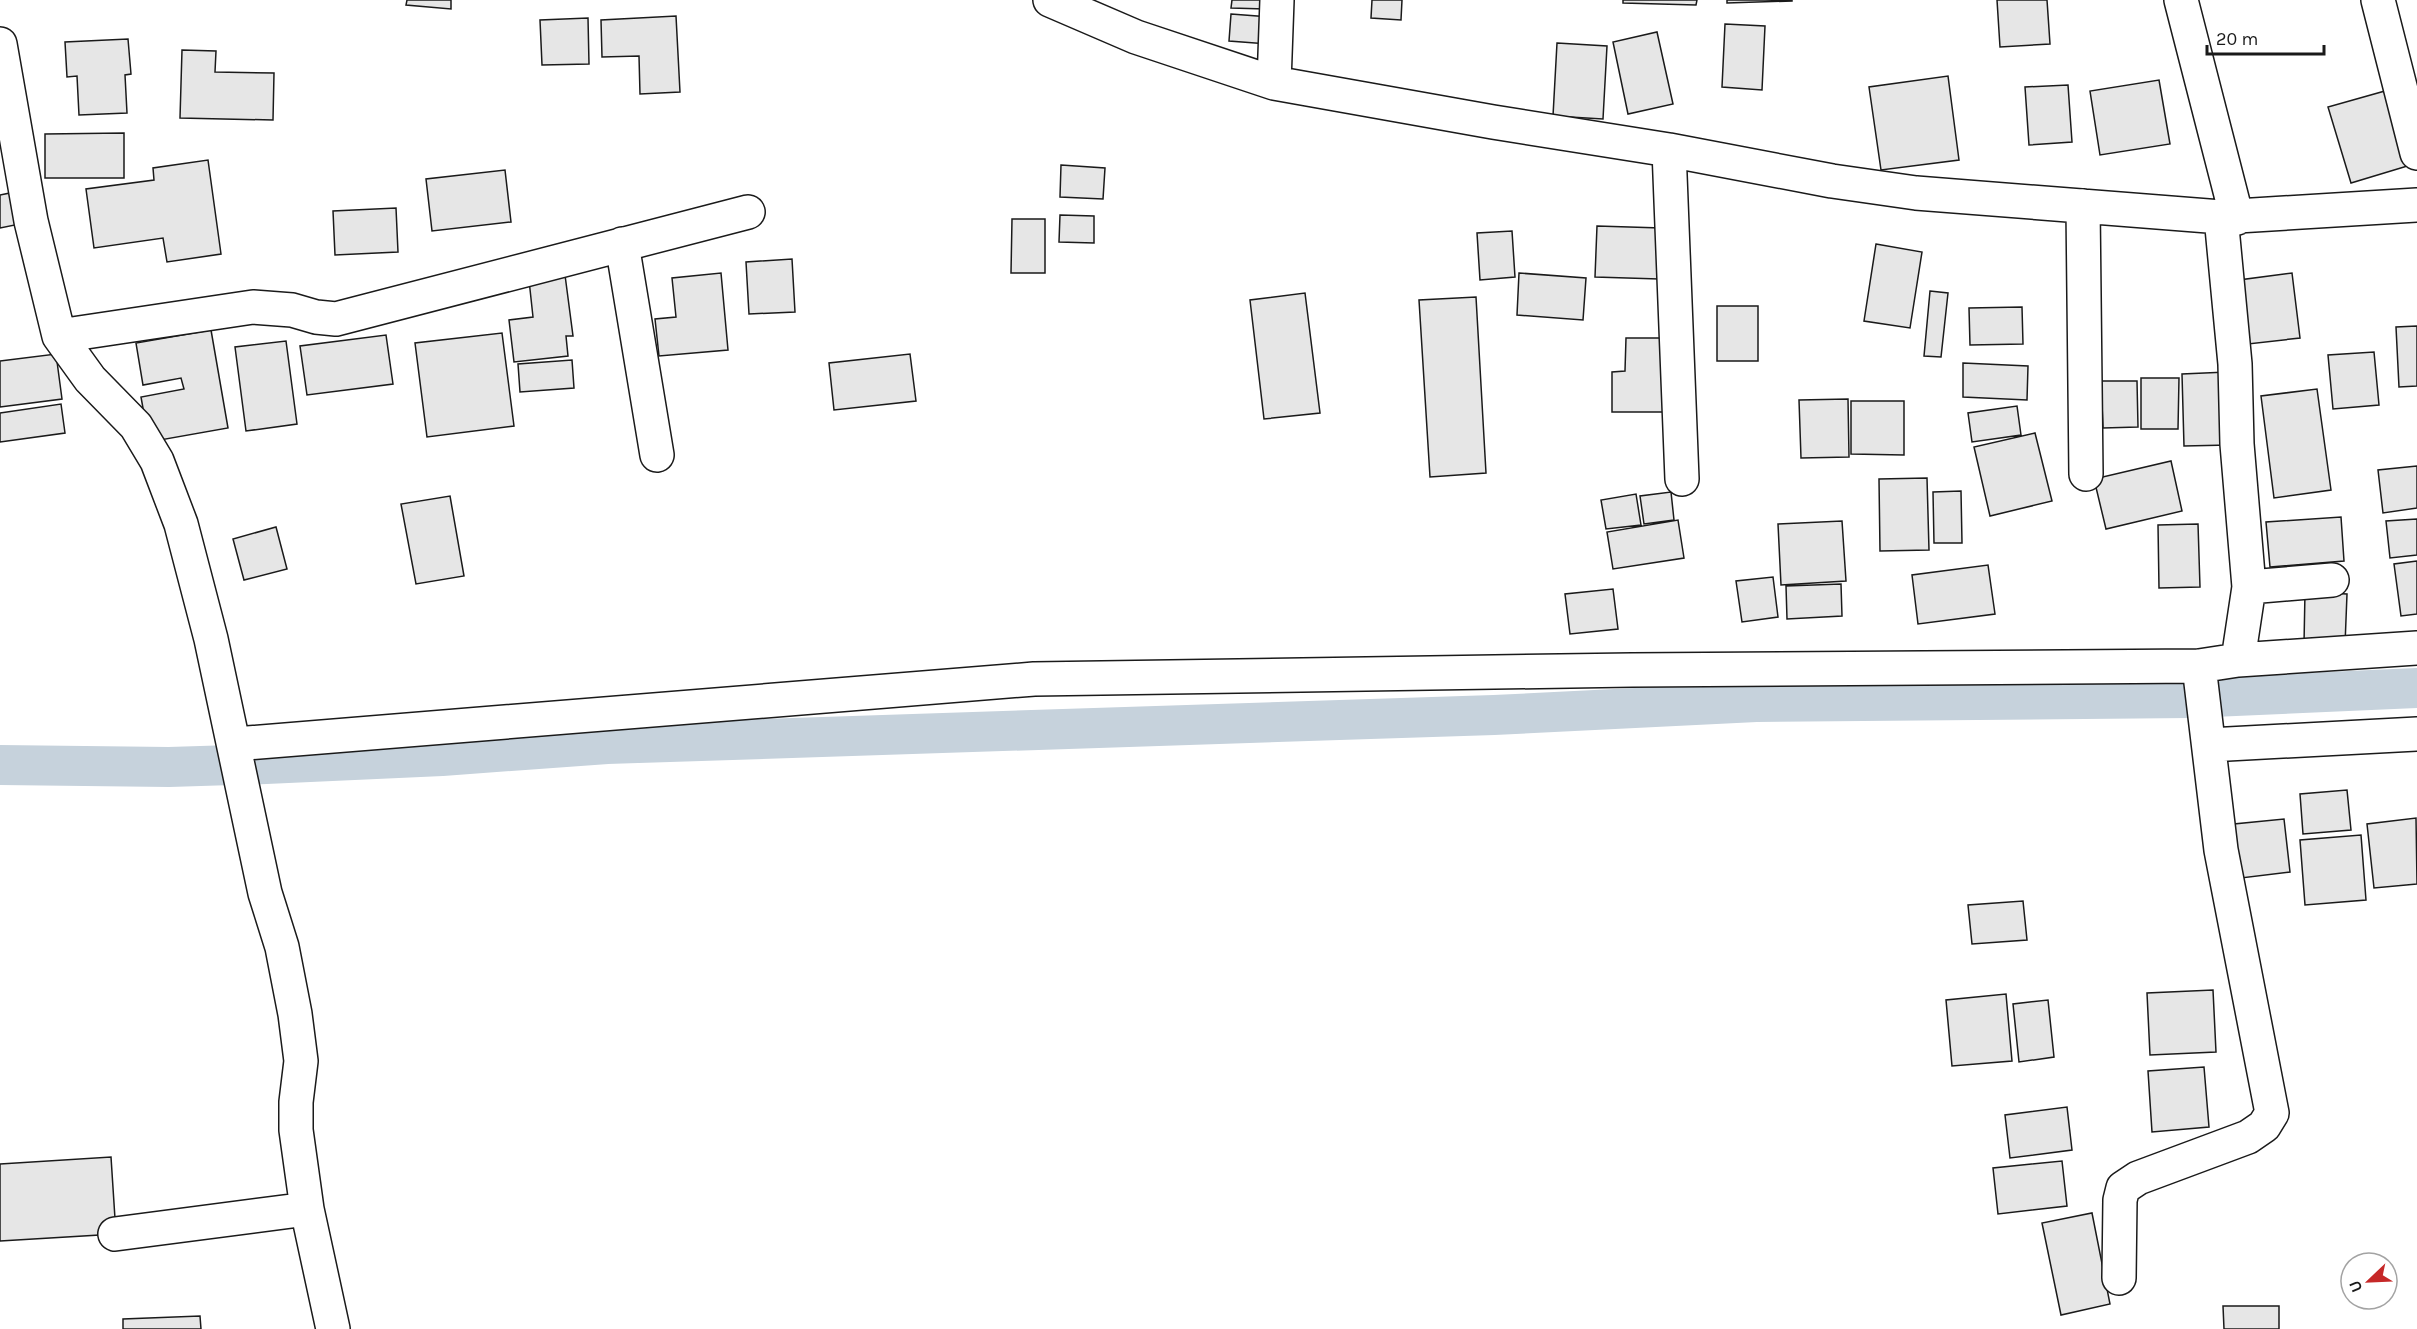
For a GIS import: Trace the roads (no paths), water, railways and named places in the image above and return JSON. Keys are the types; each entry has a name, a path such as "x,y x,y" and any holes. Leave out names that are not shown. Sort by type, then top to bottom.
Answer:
{"street":[{"path":"1050,0 1136,37 1274,83 1493,122 1669,150 1832,181 1916,193 2229,217 2417,205"},
{"path":"1274,83 1277,0"},
{"path":"2181,0 2229,217 2237,444 2249,587 2238,660"},
{"path":"2378,0 2417,153"},
{"path":"0,44 31,221 59,336 90,379 136,426 157,461 181,524 211,639 265,893 282,947 295,1014 301,1061 296,1102 296,1130 307,1209 333,1329"},
{"path":"1669,150 1682,479"},
{"path":"2083,206 2086,474"},
{"path":"59,336 253,307 292,310 316,317 336,319 748,212"},
{"path":"622,244 657,455"},
{"path":"2249,587 2332,580"},
{"path":"237,757 1034,679 1632,670 2200,674 2238,660 2417,648"},
{"path":"2119,1278 2120,1200 2124,1188 2138,1178 2248,1137 2264,1126 2272,1113 2221,850 2200,674"},
{"path":"2207,730 2417,734"},
{"path":"115,1234 307,1209"}],"waterway":[{"path":"0,765 169,767 266,764 442,756 607,744 1494,715 1756,702 2189,698 2417,688"}]}
